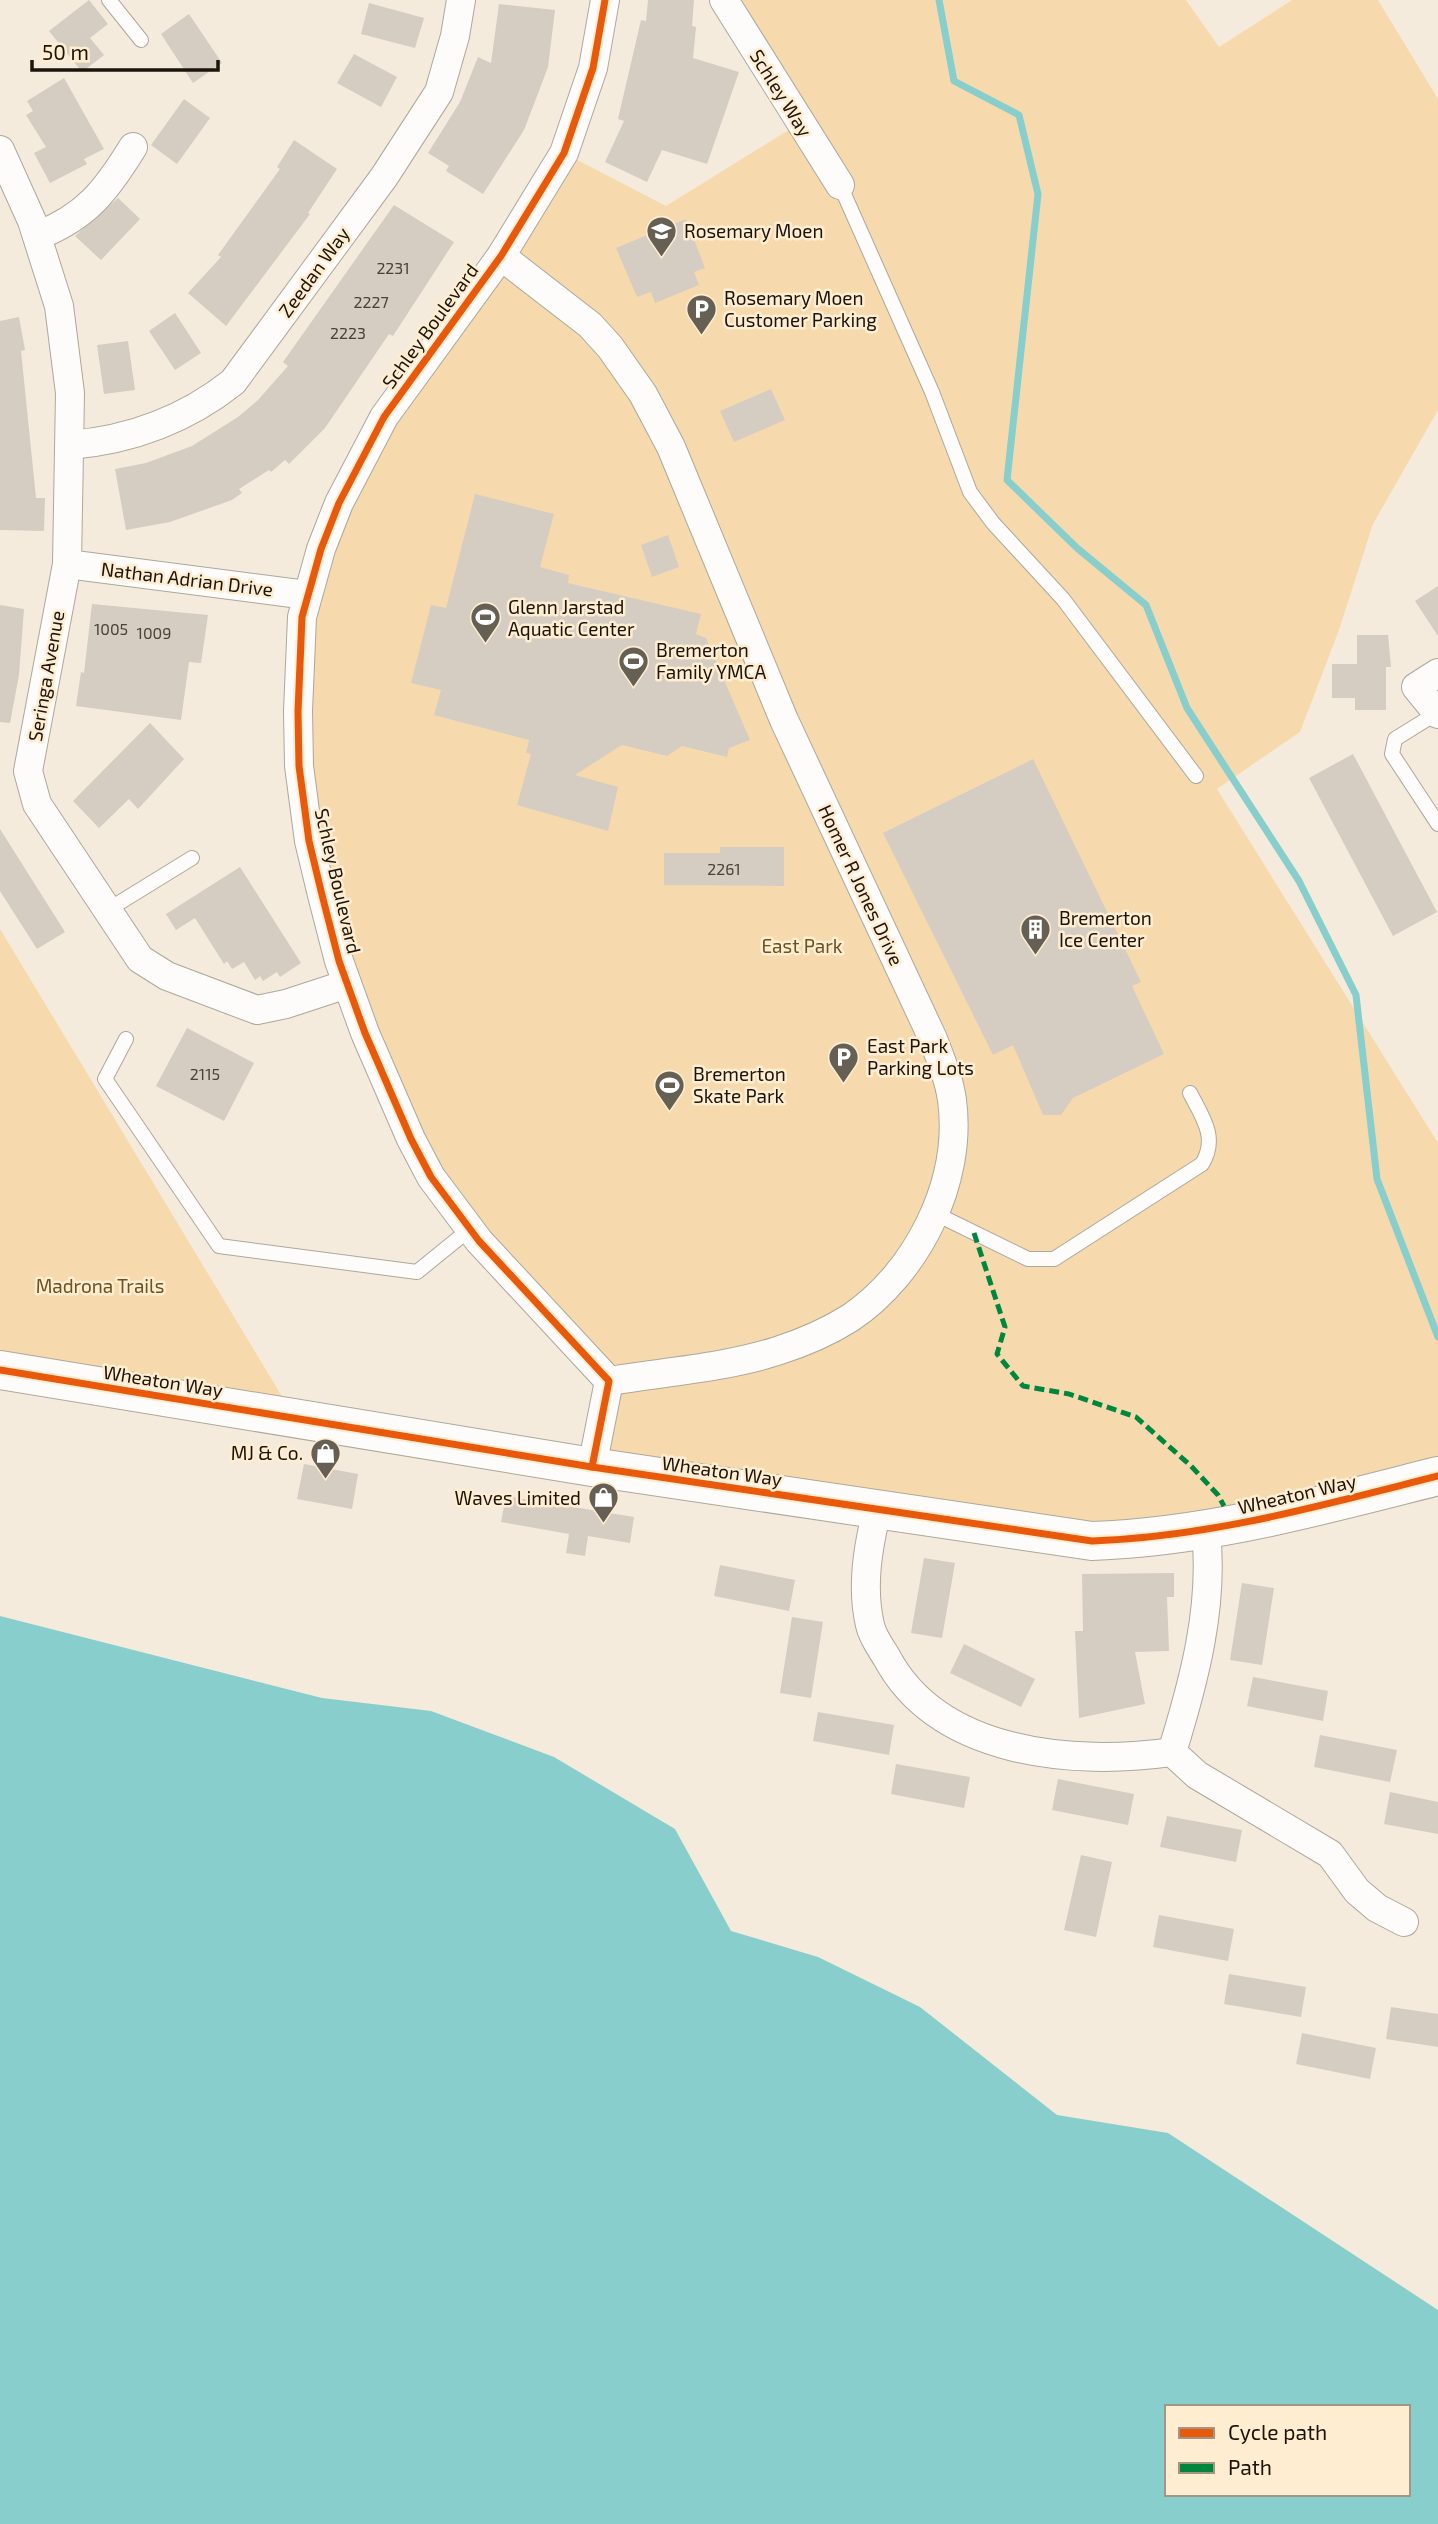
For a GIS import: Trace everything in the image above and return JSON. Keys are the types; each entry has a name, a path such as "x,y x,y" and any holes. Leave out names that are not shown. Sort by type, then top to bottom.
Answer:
{"main road":[{"name":"Wheaton Way","path":"0,1370 592,1467 1092,1541 1148,1539 1206,1532 1438,1476"}],"street":[{"name":"Zeedan Way","path":"70,445 133,434 179,418 233,382 383,177 439,92 455,36 461,0"},
{"name":"Schley Boulevard","path":"605,0 593,68 565,153 501,256 384,417 339,503 307,595 299,660 299,766 309,841 347,984 411,1139 431,1177 470,1229 609,1381"},
{"name":"Schley Way","path":"724,0 840,185"},
{"path":"37,236 80,215 109,186 133,147"},
{"name":"Seringa Avenue","path":"0,150 13,174 37,236 65,333 70,445 67,564 28,771 37,804 140,959 167,976 257,1010 286,1004 347,984"},
{"name":"Homer R Jones Drive","path":"501,256 570,308 610,346 643,394 671,447 783,720 933,1039 947,1076 953,1131 944,1186 916,1249 891,1283 850,1318 823,1333 764,1354 609,1381"},
{"name":"Nathan Adrian Drive","path":"67,564 307,595"},
{"path":"1437,713 1416,687 1438,673"},
{"path":"592,1467 609,1381"},
{"path":"877,1510 865,1571 870,1627 893,1670 917,1698 983,1740 1013,1747 1107,1759 1172,1752 1197,1775 1329,1854 1357,1892 1377,1908 1404,1922"},
{"path":"1172,1752 1194,1681 1203,1629 1209,1561 1206,1532"}],"lane":[{"path":"109,0 141,40"},
{"path":"840,185 932,392 970,492 993,523 1063,599 1196,776"},
{"path":"1437,713 1395,739 1392,754 1438,824"},
{"path":"106,911 192,858"},
{"path":"126,1039 105,1079 219,1246 417,1272 470,1229"},
{"path":"934,1213 1028,1259 1054,1259 1202,1164 1210,1151 1209,1136 1190,1093"}],"green space":[{"name":"East Park","path":"726,0 1186,0 1219,47 1292,0 1378,0 1438,99 1438,410 1373,524 1339,630 1300,732 1217,789 1438,1143 1438,1476 1148,1539 592,1467 609,1381 454,1210 339,961 298,711 339,503 564,153 666,206 800,123"},
{"name":"Madrona Trails","path":"0,929 280,1393 297,1419 0,1370"}],"water":[{"path":"0,1616 322,1698 431,1711 554,1757 675,1829 731,1931 818,1957 920,2007 1057,2115 1168,2133 1438,2310 1438,2524 0,2524"}],"building":[{"path":"89,0 108,24 90,38 104,55 82,72 49,31"},
{"path":"648,0 694,0 692,26 696,27 693,58 739,72 707,164 662,150 647,182 605,162 624,121 618,119 641,20 646,21"},
{"path":"369,3 424,18 415,48 361,34"},
{"path":"499,4 555,10 548,67 524,130 483,194 446,171 449,166 428,153 460,102 478,57 491,63"},
{"path":"189,14 222,63 193,83 161,34"},
{"path":"354,54 397,77 381,107 337,83"},
{"path":"64,78 104,149 84,159 87,164 50,183 34,153 46,147 26,115 33,111 27,101"},
{"path":"184,99 210,118 177,164 151,145"},
{"path":"294,140 337,169 308,213 310,214 226,326 188,293 221,257 218,255 280,169 277,167"},
{"path":"118,198 140,219 101,260 75,236"},
{"path":"394,205 454,242 393,336 389,334 325,428 289,464 285,460 271,472 269,470 239,489 242,493 232,500 170,522 126,530 115,469 146,463 192,446 238,417 258,400 288,366 283,362"},
{"name":"Rosemary Moen","path":"686,219 705,268 694,272 699,285 655,303 651,292 637,297 616,248"},
{"path":"175,313 201,353 175,370 149,331"},
{"path":"19,317 25,350 21,351 36,498 45,498 44,531 0,530 0,321"},
{"path":"128,341 135,390 104,394 97,345"},
{"path":"771,389 785,420 734,442 720,411"},
{"path":"475,494 554,514 540,567 569,575 568,583 701,614 696,634 706,638 750,740 729,748 727,757 682,746 667,756 622,745 575,775 618,787 608,831 517,805 531,754 526,753 529,740 434,715 441,690 411,683 431,605 446,608"},
{"path":"668,535 679,567 652,577 641,545"},
{"path":"1438,586 1438,636 1415,601"},
{"path":"92,604 208,615 201,663 189,662 181,720 76,706 81,672 84,673"},
{"path":"0,605 24,609 19,675 10,723 0,722"},
{"path":"1357,635 1388,635 1391,667 1386,667 1386,710 1355,710 1355,698 1332,698 1332,664 1357,664"},
{"path":"150,723 184,759 138,809 129,799 99,828 73,801"},
{"path":"1353,754 1437,912 1393,936 1309,778"},
{"name":"Bremerton Ice Center","path":"1033,759 1141,982 1132,986 1164,1054 1073,1098 1061,1115 1043,1115 1013,1045 993,1055 883,833"},
{"path":"0,829 65,932 37,949 0,891"},
{"path":"720,847 784,847 784,886 664,885 664,853 720,853"},
{"path":"240,867 301,963 280,977 277,972 263,981 260,976 255,980 244,962 232,969 227,961 224,964 195,918 176,930 166,914"},
{"path":"187,1028 254,1063 224,1121 156,1086"},
{"path":"304,1464 358,1474 352,1509 297,1499"},
{"path":"506,1496 634,1517 630,1543 588,1536 585,1556 566,1553 569,1534 501,1522"},
{"path":"924,1558 955,1563 942,1638 911,1633"},
{"path":"720,1565 795,1580 789,1611 714,1596"},
{"path":"1174,1573 1174,1597 1167,1597 1169,1651 1135,1652 1145,1704 1079,1718 1075,1631 1083,1631 1082,1574"},
{"path":"1242,1583 1274,1588 1262,1665 1230,1660"},
{"path":"792,1617 823,1622 811,1698 780,1693"},
{"path":"964,1644 1035,1679 1021,1707 950,1673"},
{"path":"1253,1677 1328,1691 1323,1721 1247,1706"},
{"path":"818,1712 894,1725 889,1755 813,1741"},
{"path":"1320,1735 1397,1750 1390,1782 1314,1767"},
{"path":"896,1764 970,1777 964,1808 891,1794"},
{"path":"1058,1779 1134,1794 1128,1825 1052,1810"},
{"path":"1390,1792 1438,1802 1438,1834 1384,1824"},
{"path":"1167,1816 1242,1830 1236,1862 1160,1847"},
{"path":"1081,1855 1112,1862 1096,1937 1064,1930"},
{"path":"1159,1915 1234,1929 1228,1961 1153,1947"},
{"path":"1229,1974 1306,1987 1301,2017 1224,2004"},
{"path":"1391,2007 1438,2014 1438,2047 1386,2039"},
{"path":"1302,2033 1376,2048 1370,2079 1296,2064"}],"waterway":[{"path":"939,0 954,81 1019,115 1038,194 1007,480 1077,548 1146,605 1187,708 1299,881 1356,995 1377,1179 1438,1337"}],"marked path":[{"path":"974,1233 1005,1327 997,1354 1023,1386 1069,1394 1136,1417 1191,1466 1218,1495 1224,1506"}],"cycle path":[{"path":"592,1467 609,1381 479,1241 431,1177 411,1139 365,1033 339,961 309,841 299,766 298,711 302,617 321,549 339,503 384,417 501,256 564,153 593,68 605,0"},
{"path":"0,1370 592,1467 1092,1541 1180,1533 1266,1518 1438,1476"}],"place":[{"name":"Rosemary Moen","path":"661,258"},
{"name":"Rosemary Moen Customer Parking","path":"701,336"},
{"name":"Glenn Jarstad Aquatic Center","path":"485,645"},
{"name":"Bremerton Family YMCA","path":"633,688"},
{"name":"Bremerton Ice Center","path":"1036,956"},
{"name":"East Park Parking Lots","path":"844,1084"},
{"name":"Bremerton Skate Park","path":"670,1112"},
{"name":"MJ & Co.","path":"326,1480"},
{"name":"Waves Limited","path":"604,1525"}]}
